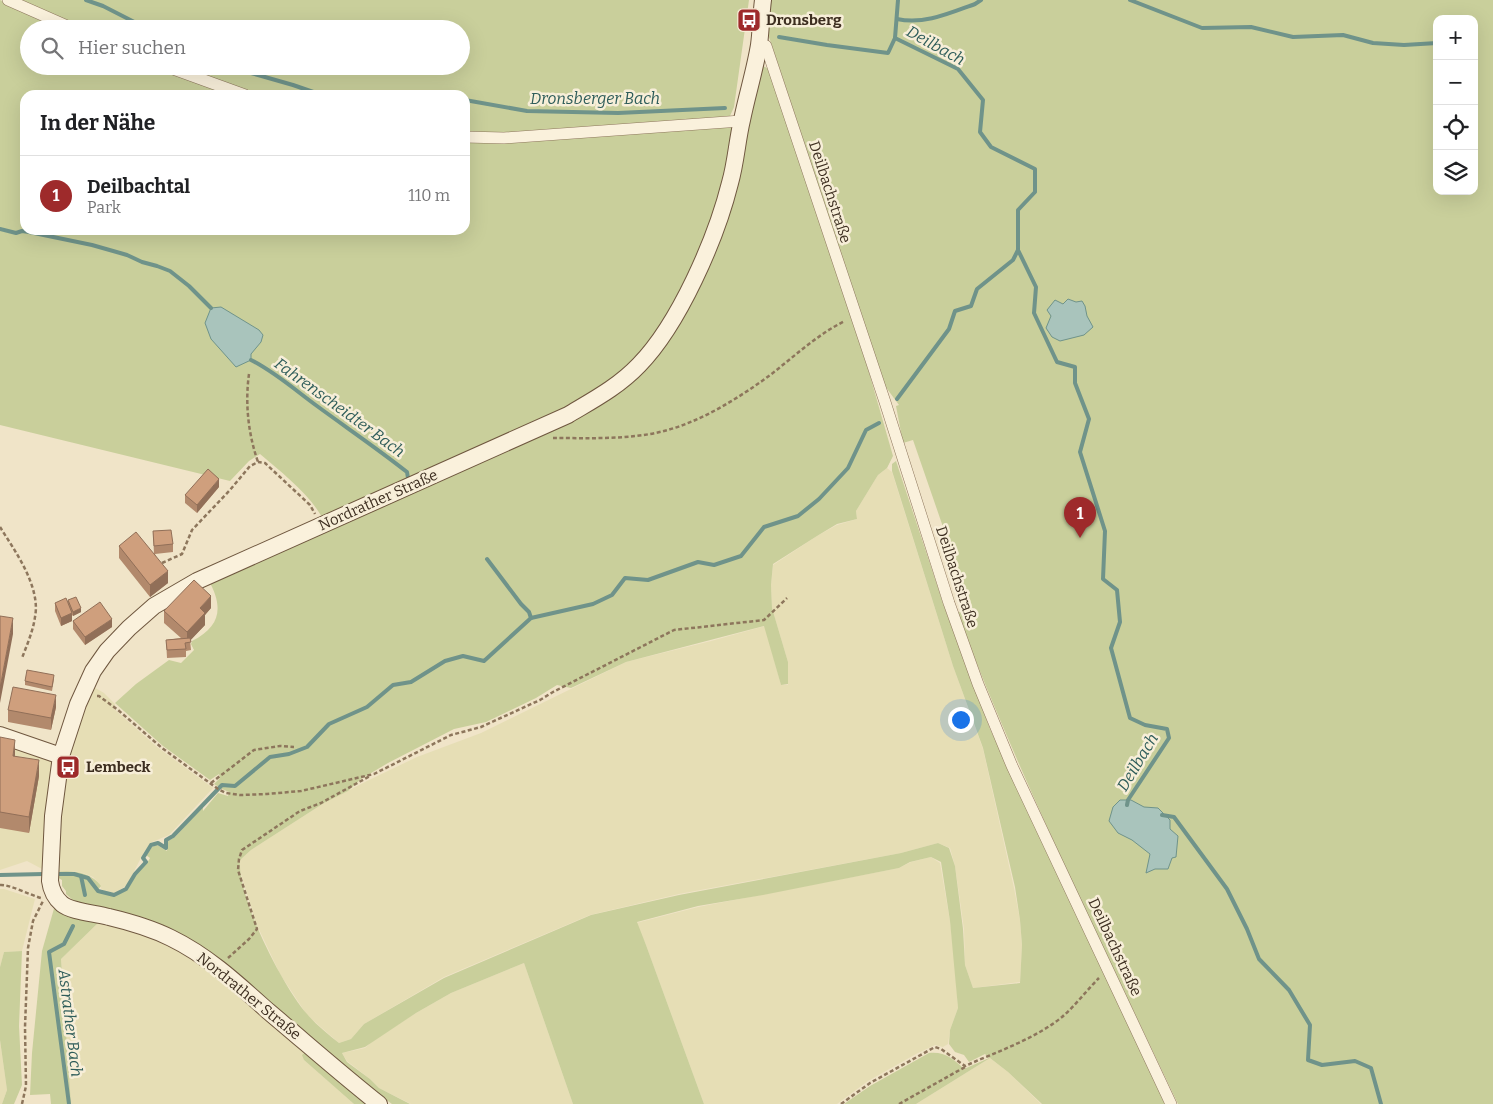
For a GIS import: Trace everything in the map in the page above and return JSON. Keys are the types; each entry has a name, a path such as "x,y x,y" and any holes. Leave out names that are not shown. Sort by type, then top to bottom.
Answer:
{"main road":[{"name":"Nordrather Straße","path":"379,1104 341,1074 216,966 170,938 147,928 61,904 51,890 50,881 53,816 61,756 78,704 93,671 129,628 154,606 197,580 320,527 568,415 606,394 629,375 651,352 662,337 696,274 721,214 735,160 741,121 758,47 763,0"},
{"path":"0,735 61,756"}],"street":[{"path":"8,0 54,20"},
{"name":"Deilbachstraße","path":"758,47 766,46 885,402 949,603 978,684 1012,766 1171,1104"},
{"path":"190,75 231,90"},
{"path":"470,137 504,138 741,121"}],"path":[{"path":"561,438 637,435 662,432 685,425 738,397 822,335 856,316"},
{"path":"249,374 246,401 250,433 258,462"},
{"path":"162,562 182,554 192,530 250,466 258,462 265,463 310,505 320,527"},
{"path":"0,527 34,590 36,615 22,658"},
{"path":"216,966 232,955 257,929 238,870 242,850 300,812 422,751 451,734 481,727 540,700 674,630 764,620 787,598"},
{"path":"93,697 99,696 105,700 162,748 226,792 253,796 301,791 374,774"},
{"path":"211,783 254,750 280,746 294,747"},
{"path":"0,885 6,884 19,891 45,898 33,921 28,948 25,1027 26,1086 22,1104"},
{"path":"899,1104 965,1066 1046,1028 1062,1017 1101,976 1110,972"},
{"path":"841,1104 870,1083 935,1048 941,1049 965,1066"}],"shaded area":[{"path":"887,468 892,472 953,666 983,749 1020,920 1022,946 1020,982 973,988 965,965 964,929 955,866 950,848 938,843 901,853 679,894 590,915 444,977 364,1024 351,1039 339,1043 307,1015 280,974 256,923 240,871 240,860 251,850 324,803 417,757 481,733 626,662 765,626 781,685 788,685 788,662 772,608 771,585 773,565 837,525 857,519 856,511 878,475"},
{"path":"92,686 104,693 115,704 114,709 157,747 213,788 169,835 152,842 144,852 127,885 114,894 103,892 93,877 83,873 44,870 27,861 0,870 0,741 67,763"},
{"path":"931,857 940,863 955,965 958,1008 950,1030 948,1044 943,1047 935,1045 916,1054 868,1081 837,1104 704,1104 646,945 636,923 698,907 899,868 911,862"},
{"path":"0,889 35,899 22,951 4,952 0,967"},
{"path":"99,922 146,935 167,944 216,973 306,1052 304,1060 354,1104 71,1104 61,959"},
{"path":"524,963 573,1104 411,1104 379,1088 347,1061 342,1053 365,1048 375,1039 451,993"},
{"path":"0,1040 7,1090 2,1104 0,1104"},
{"path":"990,1058 1008,1072 1041,1104 916,1104"}],"green space":[{"path":"0,0 46,20 20,20 20,75 183,75 223,90 20,90 20,235 470,235 470,142 722,125 735,128 732,150 705,239 674,303 656,333 619,376 566,408 536,420 323,519 303,492 260,454 249,461 230,481 0,425"},
{"path":"19,0 749,0 734,107 730,116 598,129 498,133 470,133 470,90 243,90 199,75 470,75 470,20 65,20"},
{"path":"771,0 1493,0 1493,1104 1178,1104 1091,922 982,676 957,613 971,608 913,440 903,443 896,406 899,405 885,386 768,35"},
{"path":"763,66 771,74 866,362 893,456 887,468 878,475 856,511 857,519 837,524 773,564 771,585 772,608 788,662 788,684 781,685 764,626 626,662 571,688 557,685 536,698 486,722 454,729 361,779 348,791 324,803 251,850 240,860 241,876 253,917 274,962 297,1001 314,1022 339,1043 351,1039 364,1024 444,978 591,915 679,895 901,853 938,843 949,848 955,866 963,929 965,965 973,988 1020,983 1022,945 1015,887 983,748 953,666 892,471 892,464 896,461 944,606 990,729 1165,1104 1042,1104 990,1058 916,1104 844,1104 870,1086 929,1053 939,1053 948,1056 964,1069 989,1058 985,1054 969,1062 964,1055 955,1052 949,1044 950,1030 958,1008 950,921 941,862 931,857 910,862 899,868 698,906 637,922 704,1104 573,1104 524,963 451,993 416,1013 365,1047 342,1053 347,1062 379,1088 410,1104 392,1104 235,972 75,902 66,894 62,886 62,880 57,877 57,872 81,873 97,881 101,886 97,891 108,895 119,894 128,888 137,873 149,860 150,858 146,855 152,847 157,845 167,851 168,841 175,837 203,807 203,811 218,793 228,796 229,792 214,784 220,778 219,774 210,780 163,746 115,703 136,684 169,660 181,663 194,650 191,644 192,641 209,630 217,616 217,600 209,581 571,418 665,340 748,122"},
{"path":"55,905 99,922 61,959 71,1104 51,1104 50,1094 30,1095 42,951"},
{"path":"22,951 19,1026 22,1085 14,1104 2,1104 7,1090 0,1040 0,967 4,952"},
{"path":"306,1052 368,1104 354,1104 304,1060 302,1055"}],"water":[{"path":"1068,299 1076,302 1082,301 1093,327 1084,335 1060,341 1052,337 1046,328 1051,316 1047,310 1055,300 1063,304"},
{"path":"221,307 259,330 263,335 261,342 251,354 251,360 236,367 211,339 205,323 211,308"},
{"path":"1120,800 1131,800 1144,807 1158,808 1170,820 1170,829 1178,836 1176,857 1172,858 1168,869 1155,869 1146,873 1150,854 1132,840 1118,833 1109,821 1113,807"}],"building":[{"path":"208,469 219,479 197,505 185,495"},
{"path":"171,530 173,544 154,546 153,531"},
{"path":"136,532 168,571 150,585 119,546"},
{"path":"194,580 211,596 200,608 205,613 187,632 164,611"},
{"path":"76,597 81,608 73,612 68,600"},
{"path":"66,598 72,613 61,618 55,603"},
{"path":"100,602 112,619 85,637 73,621"},
{"path":"0,616 13,618 0,688"},
{"path":"190,638 191,642 185,643 186,649 167,650 166,640"},
{"path":"27,670 54,675 52,687 25,681"},
{"path":"13,687 56,695 51,718 8,710"},
{"path":"0,737 15,740 13,756 39,760 29,817 0,812"}],"waterway":[{"name":"Dronsberger Bach","path":"86,0 103,6 130,20"},
{"name":"Deilbach","path":"898,0 895,38 958,69 983,100 980,132 991,147 1035,169 1035,192 1018,210 1018,250 1036,287 1034,313 1057,362 1075,367 1075,383 1089,419 1080,452 1105,531 1103,579 1117,590 1120,622 1111,648 1130,718 1145,725 1167,729 1169,738 1128,800 1127,805"},
{"path":"897,19 917,20 937,17 975,4 981,0"},
{"path":"1130,0 1202,28 1251,27 1293,37 1343,35 1373,43 1404,45 1433,43"},
{"name":"Dronsberger Bach","path":"779,37 888,53 895,38"},
{"name":"Dronsberger Bach","path":"258,75 308,90"},
{"name":"Dronsberger Bach","path":"470,101 527,111 618,113 725,108"},
{"name":"Fahrenscheidter Bach","path":"0,229 16,233 20,232"},
{"name":"Fahrenscheidter Bach","path":"44,235 92,245 127,255 170,271 189,286 211,308"},
{"path":"897,399 949,329 955,311 971,306 977,289 1013,260 1018,250"},
{"name":"Fahrenscheidter Bach","path":"251,360 277,376 385,455 407,472 408,478"},
{"path":"56,874 74,874 88,878 98,891 114,895 126,889 135,874 146,862 143,858 151,845 158,843 166,848 166,840 173,836 222,785 235,786 270,757 289,754 307,747 329,724 367,707 393,685 411,682 445,661 463,656 484,661 531,618 593,604 612,595 625,578 648,580 698,562 714,565 741,556 764,527 798,516 819,499 848,468 866,430 879,423"},
{"name":"Fahrenscheidter Bach","path":"487,559 529,612 531,618"},
{"name":"Deilbach","path":"1162,815 1174,817 1227,889 1247,929 1259,959 1289,990 1310,1025 1308,1060 1322,1065 1355,1061 1371,1068 1381,1104"},
{"path":"0,875 44,874"},
{"path":"81,876 85,895"},
{"name":"Astrather Bach","path":"69,1104 49,952 64,944 73,926"}],"place":[{"name":"Dronsberg","path":"749,20"},
{"name":"Deilbachtal","path":"1080,538"},
{"name":"Lembeck","path":"68,767"}]}
